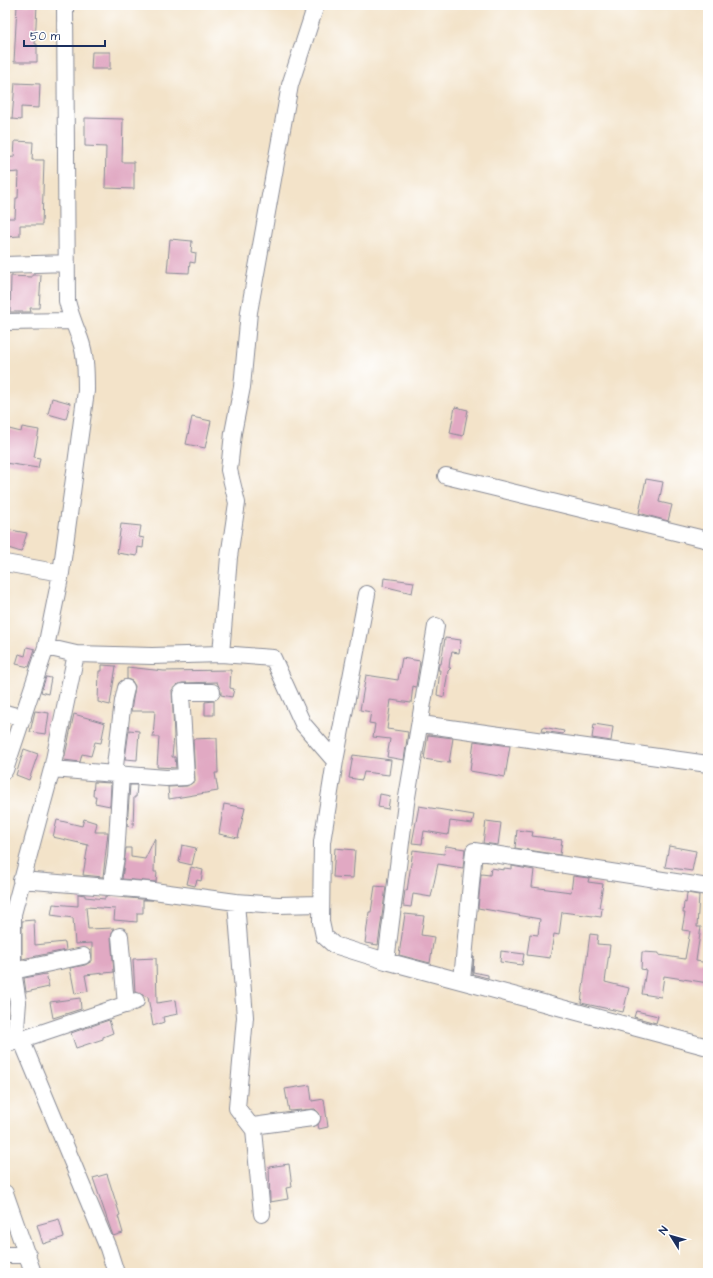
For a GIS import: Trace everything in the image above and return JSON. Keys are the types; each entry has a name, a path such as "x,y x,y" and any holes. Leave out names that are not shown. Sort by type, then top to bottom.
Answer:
{"street":[{"path":"5,770 46,647 61,572 86,391 86,370 81,339 72,321 67,301 65,5"},
{"path":"221,654 228,557 237,503 229,470 233,433 242,387 249,312 290,85 316,5"},
{"path":"5,265 67,263"},
{"path":"5,322 72,321"},
{"path":"446,476 708,540"},
{"path":"5,563 61,572"},
{"path":"367,594 335,761 322,842 321,922 324,936 334,945 386,961 462,980 708,1047"},
{"path":"386,961 406,803 421,724 436,626"},
{"path":"46,647 76,654 152,656 221,654 274,658 303,724 335,761"},
{"path":"76,654 52,769 12,914 13,971 18,1002 14,1042 105,1240 116,1273"},
{"path":"111,887 116,857 118,774 123,702 126,688"},
{"path":"52,769 166,778 186,777 180,696 183,692 212,692"},
{"path":"5,713 23,718"},
{"path":"421,724 708,764"},
{"path":"462,980 474,851 708,887"},
{"path":"21,880 111,887 236,902 278,905 321,904"},
{"path":"236,902 245,1018 236,1100 237,1108 241,1115 253,1126 254,1130 262,1214"},
{"path":"14,1042 131,1003 120,936"},
{"path":"13,971 82,956"},
{"path":"253,1126 312,1118"},
{"path":"5,1193 28,1255 33,1273"},
{"path":"5,1255 28,1255"}],"building":[{"path":"17,5 37,5 35,44 37,44 37,62 14,62"},
{"path":"92,52 110,52 110,69 91,69"},
{"path":"15,83 40,84 39,108 21,107 21,120 12,119"},
{"path":"85,118 123,119 122,162 134,162 134,189 105,188 106,147 85,146"},
{"path":"15,141 33,142 32,160 44,160 42,225 20,225 20,236 5,237 5,218 15,218 16,198 18,198 19,172 5,173 5,158 14,157"},
{"path":"170,239 192,241 191,252 196,253 195,263 190,262 189,273 167,272"},
{"path":"32,275 41,275 39,308 30,308 31,312 10,312 11,276 32,277"},
{"path":"52,398 70,403 66,419 48,414"},
{"path":"455,407 468,410 463,436 450,433"},
{"path":"192,417 211,421 205,448 186,444"},
{"path":"22,427 39,430 34,457 40,458 38,468 5,463 5,428 21,432"},
{"path":"646,479 663,482 659,502 672,505 668,521 639,513"},
{"path":"121,524 141,526 139,537 144,538 143,548 138,547 137,556 117,553"},
{"path":"5,529 27,533 21,552 5,547"},
{"path":"384,578 414,582 412,593 383,586"},
{"path":"445,638 461,640 459,653 452,652 449,668 451,668 448,671 444,697 437,695 440,670 438,670 439,664 441,664"},
{"path":"27,647 35,649 29,667 16,664 19,654 25,656"},
{"path":"402,658 420,661 416,687 413,686 411,703 391,700 387,729 408,732 404,760 387,757 390,739 373,737 375,724 369,723 371,712 360,710 366,675 398,680"},
{"path":"102,665 116,666 110,705 98,702 99,671 102,671"},
{"path":"127,667 164,671 231,670 230,688 234,689 232,697 221,695 217,682 182,683 176,685 172,690 174,736 172,757 175,757 176,768 157,767 159,737 153,737 155,711 131,711 135,686 132,681 127,679"},
{"path":"46,677 51,678 48,694 41,692"},
{"path":"214,701 214,715 205,715 205,702"},
{"path":"35,711 49,713 46,734 30,732"},
{"path":"74,714 105,723 101,743 95,742 91,756 82,754 80,762 64,760"},
{"path":"594,724 613,727 611,741 592,738"},
{"path":"543,727 564,731 563,734 542,731"},
{"path":"129,730 139,731 137,760 125,759"},
{"path":"428,735 453,738 449,763 424,759"},
{"path":"217,738 218,773 215,773 218,791 169,799 168,787 187,786 195,781 193,739"},
{"path":"474,741 510,746 505,777 470,771"},
{"path":"24,749 38,754 29,780 16,775"},
{"path":"353,755 391,760 389,775 364,772 362,780 349,778"},
{"path":"94,782 111,783 110,806 95,803 96,796 93,796"},
{"path":"130,785 137,785 136,797 134,797 133,827 127,826"},
{"path":"380,794 390,796 388,809 378,807"},
{"path":"224,804 245,808 238,838 219,834"},
{"path":"419,806 474,815 472,824 450,821 448,835 424,831 422,844 412,843"},
{"path":"84,819 97,823 95,832 108,832 103,877 83,875 88,845 53,837 57,820 82,826"},
{"path":"486,821 501,823 498,845 483,843"},
{"path":"517,830 533,832 532,836 562,840 560,855 515,848"},
{"path":"155,838 154,872 157,872 156,882 122,879 126,848 131,848 131,857 145,859"},
{"path":"182,845 196,848 192,865 179,862"},
{"path":"446,846 465,849 463,868 438,864 431,897 413,894 411,907 403,906 405,890 407,891 413,850 444,854"},
{"path":"669,846 696,851 692,871 665,867"},
{"path":"335,848 355,850 353,878 333,877"},
{"path":"512,866 534,870 532,887 571,892 573,876 589,878 588,882 603,884 599,908 602,908 601,917 562,912 559,935 554,934 550,958 527,955 530,934 538,935 540,919 478,908 481,874 490,875 491,868 504,870 504,868 512,869"},
{"path":"191,867 203,870 201,881 197,880 195,886 187,884"},
{"path":"375,886 386,887 378,945 365,943 369,912 371,912"},
{"path":"687,893 699,895 697,927 701,927 696,961 708,963 708,983 664,976 661,997 642,994 646,970 641,969 642,952 659,953 659,955 685,959 690,931 682,930 685,913 683,913 684,902 686,903"},
{"path":"78,894 85,895 85,897 105,899 105,896 153,900 143,900 143,913 137,913 137,922 114,920 115,909 86,907 88,929 114,928 111,937 114,972 85,975 88,991 75,994 70,968 85,965 92,961 92,943 75,944 73,918 51,915 53,904 78,906"},
{"path":"405,914 424,916 421,935 434,937 430,963 399,955"},
{"path":"34,920 35,945 65,942 66,950 22,959 22,921"},
{"path":"590,934 598,935 597,944 610,945 605,982 629,988 623,1012 581,1003"},
{"path":"501,951 524,954 522,965 500,962"},
{"path":"474,956 473,972 488,975 488,978 472,974"},
{"path":"156,958 157,1003 176,1000 178,1014 163,1017 164,1022 153,1026 148,997 135,992 133,959"},
{"path":"46,974 49,987 26,992 24,978"},
{"path":"80,998 81,1009 53,1018 50,1002"},
{"path":"636,1011 658,1016 656,1023 634,1017"},
{"path":"109,1020 113,1033 103,1037 103,1039 76,1048 71,1033"},
{"path":"310,1085 312,1101 324,1099 328,1127 319,1129 318,1125 321,1116 315,1109 289,1111 285,1089"},
{"path":"289,1164 292,1187 286,1188 288,1199 270,1202 269,1167"},
{"path":"107,1174 120,1215 118,1216 123,1233 113,1236 93,1178"},
{"path":"59,1219 64,1237 43,1244 37,1225"}]}
